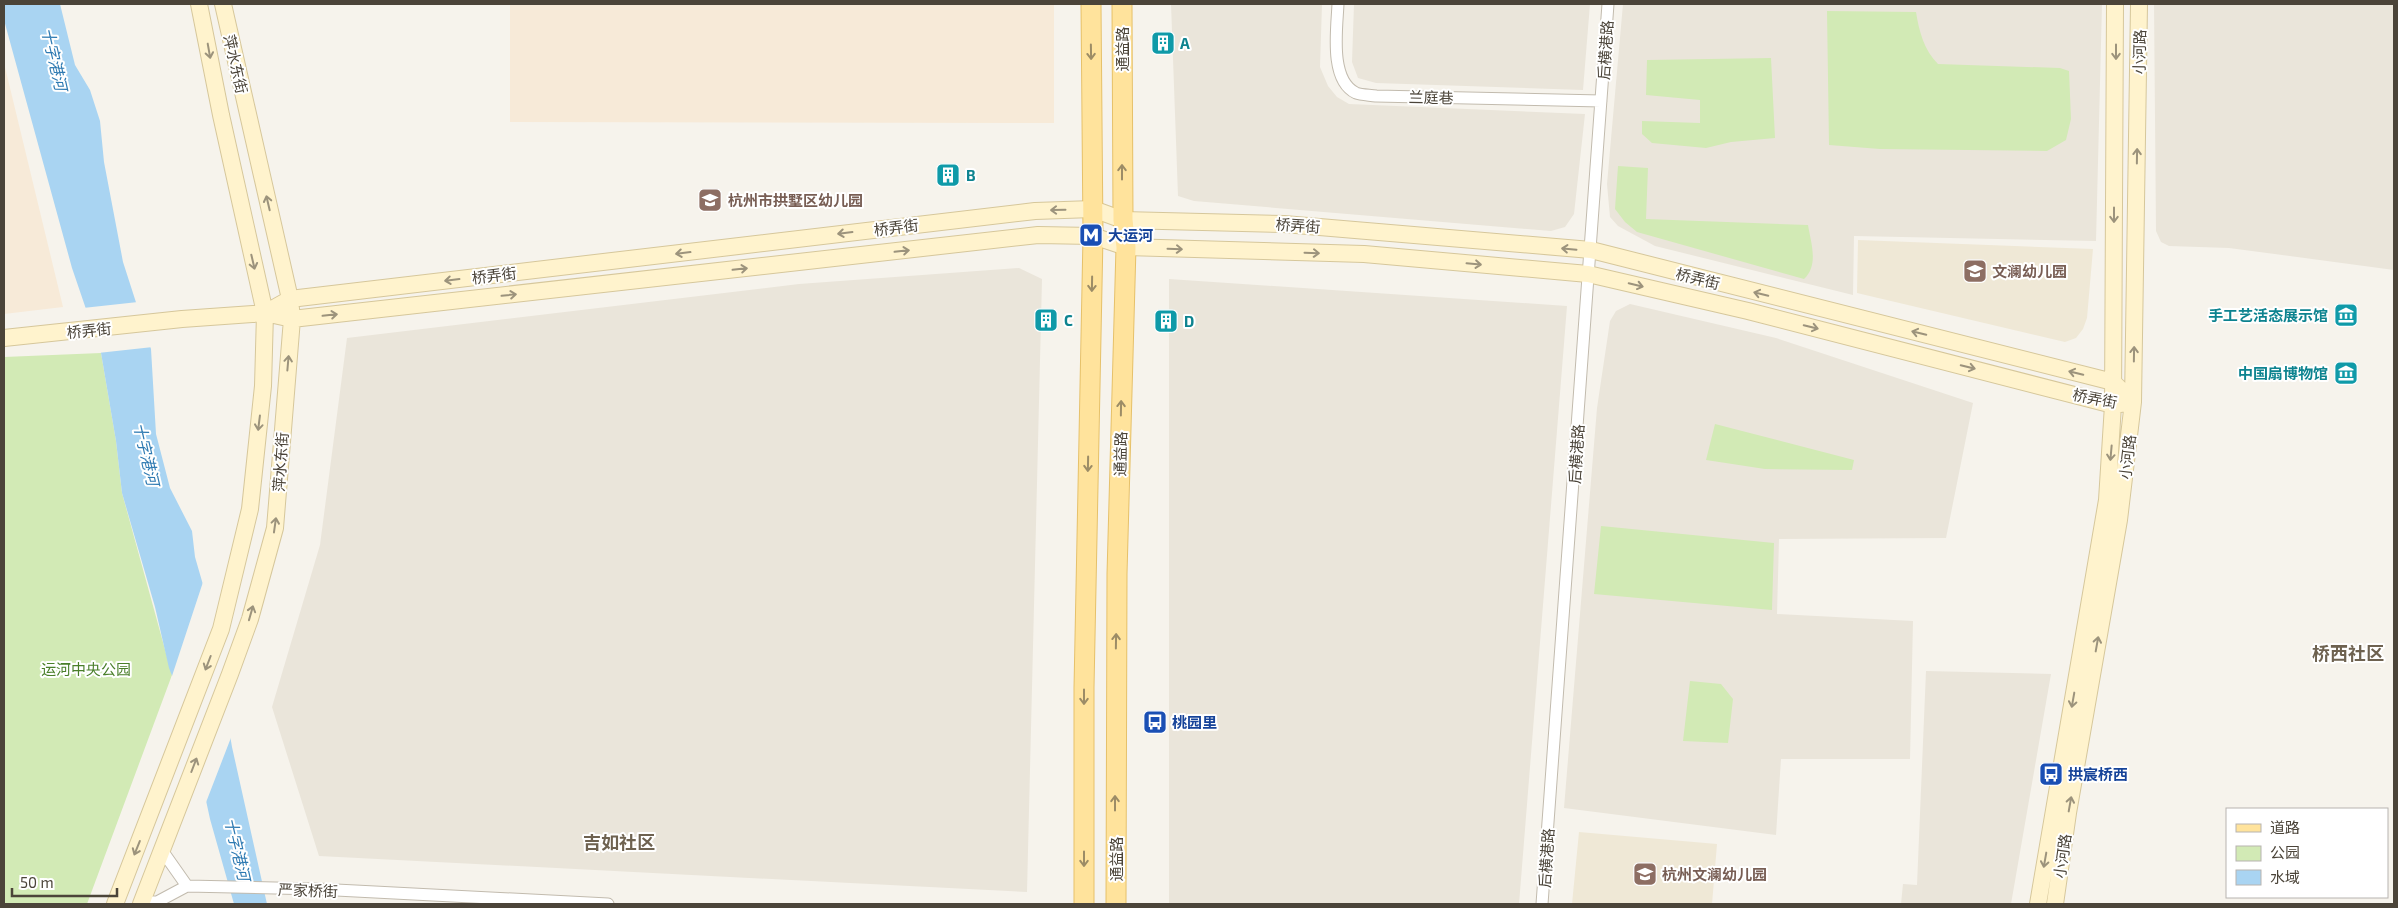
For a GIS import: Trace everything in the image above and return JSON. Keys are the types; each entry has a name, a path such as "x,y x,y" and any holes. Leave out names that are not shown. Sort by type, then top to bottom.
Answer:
{"main road":[{"name":"通益路","path":"1084,904 1084,688 1093,236 1091,4"},
{"name":"通益路","path":"1116,904 1116,623 1126,247 1123,220 1122,4"}],"street":[{"name":"萍水东街","path":"115,904 156,802 221,629 238,567 250,509 263,386 265,313 220,116 199,4"},
{"name":"萍水东街","path":"141,903 250,619 275,528 292,319 290,299 223,4"},
{"name":"兰庭巷","path":"1338,4 1336,60 1343,81 1356,93 1376,96 1601,101"},
{"name":"后横港路","path":"1542,904 1608,4"},
{"name":"小河路","path":"2038,904 2107,500 2113,405 2115,4"},
{"name":"小河路","path":"2055,904 2068,813 2119,520 2133,402 2139,4"},
{"name":"桥弄街","path":"265,313 290,299 1035,211 1093,209 1123,220 1284,224 1591,250 2113,382 2133,402"},
{"name":"桥弄街","path":"4,338 182,319 265,313 292,319 1028,236 1093,236 1126,247 1364,254 1588,274 1748,311 2113,405 2133,402"},
{"path":"141,903 157,902 187,886 161,848"},
{"name":"严家桥街","path":"187,886 301,889 608,904"}],"shaded area":[{"path":"510,4 1054,4 1054,123 510,122"},
{"path":"1171,4 1322,4 1320,67 1328,86 1337,97 1349,104 1585,114 1574,214 1565,227 1551,231 1194,201 1178,196"},
{"path":"1354,4 1590,4 1583,90 1376,83 1358,78 1352,62"},
{"path":"1623,4 2102,4 2096,241 1854,236 1853,295 1655,246 1618,226 1610,217 1607,184"},
{"path":"2154,4 2394,4 2394,270 2229,248 2169,246 2161,242 2156,231"},
{"path":"4,63 63,307 4,314"},
{"name":"文澜幼儿园","path":"1858,240 2093,249 2087,318 2083,329 2076,338 2065,342 1857,293"},
{"path":"1019,268 1042,279 1027,892 319,856 272,707 320,545 347,338 799,284"},
{"path":"1169,279 1567,306 1519,904 1169,904"},
{"path":"1630,304 1776,338 1973,403 1946,538 1779,539 1777,614 1913,621 1910,759 1781,759 1776,835 1564,808 1597,408 1610,321 1616,311"},
{"path":"1926,671 2051,674 2011,904 1901,904 1903,884 1917,885"},
{"name":"杭州文澜幼儿园","path":"1579,832 1717,844 1712,904 1572,904"}],"green space":[{"path":"1827,11 1916,12 1923,40 1929,53 1938,64 2060,68 2069,71 2071,119 2066,140 2047,151 1880,149 1829,145"},
{"path":"1771,58 1775,138 1731,142 1706,148 1652,143 1642,134 1642,121 1700,123 1700,100 1646,95 1647,60"},
{"path":"1618,166 1648,168 1646,219 1808,225 1813,254 1809,273 1804,279 1637,232 1625,222 1615,209"},
{"name":"运河中央公园","path":"101,353 116,441 122,493 172,675 87,904 4,904 4,357"},
{"path":"1715,424 1854,460 1852,470 1765,469 1706,460"},
{"path":"1601,526 1774,543 1772,610 1594,594"},
{"path":"1690,681 1721,684 1733,699 1728,743 1683,741"}],"water":[{"name":"十字港河","path":"4,4 60,4 75,65 90,90 100,121 104,162 123,262 151,349 156,434 170,488 192,531 195,557 206,595 232,747 267,904 234,904 210,819 188,717 169,668 155,607 122,493 116,441 101,353 72,268 4,20"}],"pier":[{"path":"138,302 153,347 98,353 83,308"},
{"path":"204,579 232,735 205,805 185,717 171,679"}],"place":[{"name":"A","path":"1163,43"},
{"name":"B","path":"948,175"},
{"name":"杭州市拱墅区幼儿园","path":"710,200"},
{"name":"大运河","path":"1091,235"},
{"name":"文澜幼儿园","path":"1975,271"},
{"name":"手工艺活态展示馆","path":"2346,315"},
{"name":"C","path":"1046,320"},
{"name":"D","path":"1166,321"},
{"name":"中国扇博物馆","path":"2346,373"},
{"name":"桃园里","path":"1155,722"},
{"name":"拱宸桥西","path":"2051,774"},
{"name":"杭州文澜幼儿园","path":"1645,874"}],"district":[{"name":"桥西社区","path":"2348,653"},
{"name":"吉如社区","path":"619,842"}]}
